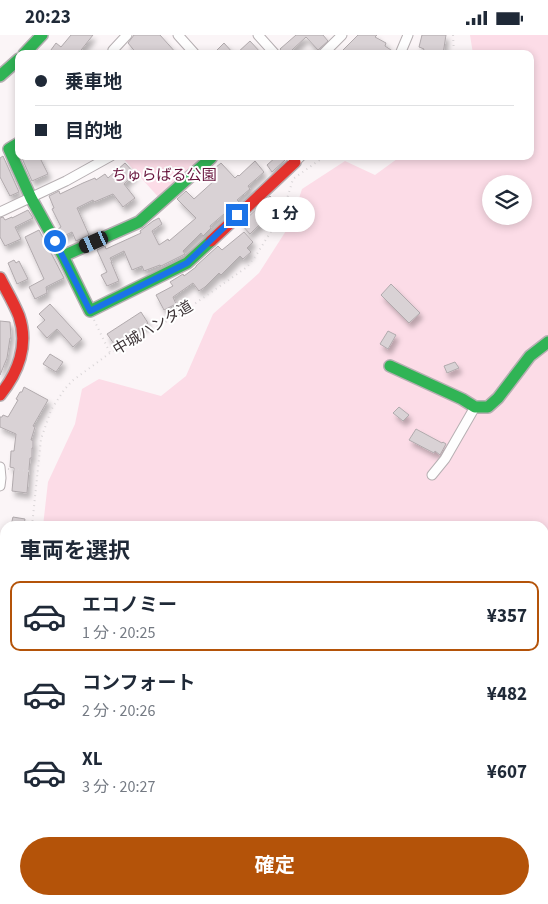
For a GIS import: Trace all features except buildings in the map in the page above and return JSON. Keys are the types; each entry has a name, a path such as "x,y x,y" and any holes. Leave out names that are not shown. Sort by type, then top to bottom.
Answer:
{"street":[{"path":"28,50 42,35"},
{"path":"115,50 126,35"},
{"path":"178,35 191,50"},
{"path":"258,35 271,50"},
{"path":"402,50 408,35"},
{"path":"327,50 341,36"},
{"path":"0,76 15,63"},
{"path":"15,145 9,149 31,198 63,256 90,311 187,263 294,160"},
{"path":"0,212 66,181 104,160"},
{"path":"63,256 139,222 210,160"},
{"path":"0,278 19,315 23,338 22,353 18,366 12,379 0,395"},
{"path":"390,366 462,399 475,407 488,407 498,398 530,356 548,342"},
{"path":"432,475 445,459 475,407"},
{"path":"0,469 0,486"}],"path":[{"path":"453,35 454,50"},
{"name":"中城ハンタ道","path":"33,521 42,439 46,422 57,399 64,390 72,381 110,353 183,312 248,267 283,212 293,179 319,160"},
{"path":"90,311 110,353"},
{"path":"0,469 38,473"}],"green space":[{"path":"470,35 548,35 548,521 44,521 48,482 75,424 82,389 99,379 161,396 186,376 213,314 259,273 291,223 302,189 345,161 375,175 396,160 534,160 534,50 472,50"},
{"name":"ちゅらばる公園","path":"125,160 206,160 162,201"}],"traffic: fast":[{"path":"28,50 42,35"},
{"path":"0,76 15,63"},
{"path":"15,145 9,149 31,198 63,256 90,311 187,263 211,241"},
{"path":"63,256 139,222 209,160"},
{"path":"390,366 462,399 475,407 488,407 498,398 530,356 548,342"}],"traffic: jam":[{"path":"211,241 295,162"},
{"path":"0,278 19,316 23,337 17,368 0,395"}],"route":[{"path":"55,241 90,311 187,263 237,215"}]}
